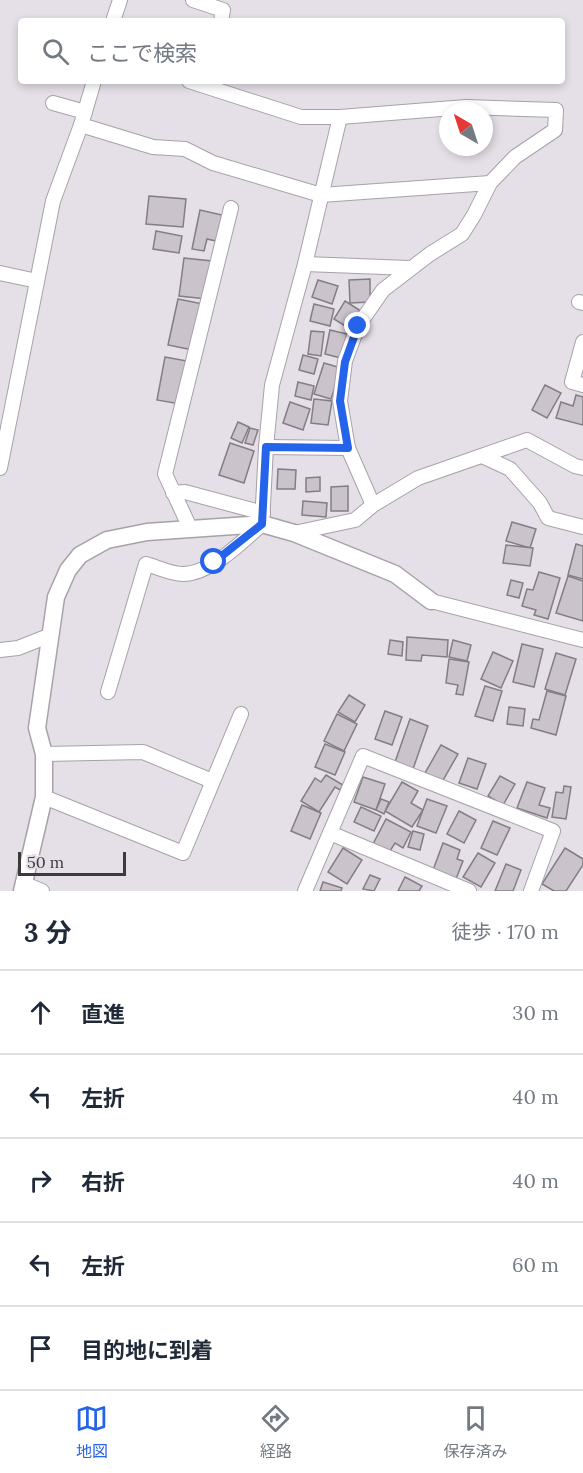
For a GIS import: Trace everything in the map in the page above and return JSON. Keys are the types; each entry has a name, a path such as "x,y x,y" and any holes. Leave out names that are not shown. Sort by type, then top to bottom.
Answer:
{"street":[{"path":"114,18 120,0"},
{"path":"193,0 215,3 223,10 222,18"},
{"path":"0,468 3,441 53,201 93,84"},
{"path":"211,85 301,117 340,117 466,107 556,110 555,130 515,157 490,183 462,234 409,268 383,290 358,326 345,362 340,401 348,448 373,505"},
{"path":"53,103 83,119 153,147 185,149 213,163 321,195 490,183"},
{"path":"108,692 146,564 180,574 194,573 214,562 262,518 266,447 273,385 340,117"},
{"path":"190,528 165,474 231,208"},
{"path":"305,264 409,268"},
{"path":"0,273 37,281"},
{"path":"583,342 572,382 583,385"},
{"path":"294,533 355,520 373,505 418,478 527,440 583,468"},
{"path":"266,447 348,448"},
{"path":"482,456 510,469 540,502 548,518 583,527"},
{"path":"173,493 185,492 262,518 395,574 431,601 583,640"},
{"path":"42,891 22,887 44,797 44,754 37,728 56,597 68,570 80,555 107,540 147,532 262,518"},
{"path":"0,650 18,648 51,635"},
{"path":"44,797 183,853 241,714"},
{"path":"44,754 142,752 212,781"},
{"path":"305,891 363,756 554,831 531,891"},
{"path":"330,833 469,891"}],"building":[{"path":"149,196 186,199 183,227 146,224"},
{"path":"200,210 222,215 216,241 207,239 204,251 192,249"},
{"path":"156,231 182,236 179,253 153,249"},
{"path":"184,258 212,261 207,299 179,296"},
{"path":"370,279 370,302 350,303 349,280"},
{"path":"318,280 338,286 332,304 312,297"},
{"path":"178,299 203,304 193,350 168,345"},
{"path":"345,301 361,311 350,329 334,319"},
{"path":"314,304 334,309 330,326 310,321"},
{"path":"330,330 347,334 341,358 325,354"},
{"path":"311,331 324,332 321,356 308,354"},
{"path":"303,355 318,359 314,374 299,370"},
{"path":"165,357 187,361 180,404 157,400"},
{"path":"324,363 341,368 331,399 314,394"},
{"path":"298,382 314,386 311,400 295,396"},
{"path":"545,385 561,393 547,418 532,410"},
{"path":"576,395 583,397 583,425 556,418 561,402 573,406"},
{"path":"314,399 332,401 328,425 311,423"},
{"path":"290,402 310,409 303,430 283,423"},
{"path":"238,422 249,427 242,443 231,438"},
{"path":"250,428 258,430 253,445 245,443"},
{"path":"230,443 254,451 244,483 219,475"},
{"path":"278,469 296,470 295,489 277,489"},
{"path":"320,477 320,491 306,492 306,478"},
{"path":"348,486 348,511 331,511 331,487"},
{"path":"303,501 327,503 326,517 302,515"},
{"path":"512,522 536,529 530,548 506,541"},
{"path":"576,544 583,546 583,579 568,575"},
{"path":"506,545 533,548 530,566 503,563"},
{"path":"539,572 560,578 548,619 534,615 536,610 522,606 527,589 533,590"},
{"path":"568,576 583,581 583,621 556,613"},
{"path":"511,580 523,583 519,598 507,595"},
{"path":"407,637 448,640 447,657 422,655 421,661 406,660"},
{"path":"390,640 403,642 402,656 388,654"},
{"path":"453,640 471,645 467,661 449,657"},
{"path":"522,644 543,649 534,687 513,682"},
{"path":"493,652 513,661 501,688 481,679"},
{"path":"556,653 576,659 565,695 545,689"},
{"path":"449,659 469,662 463,695 456,694 458,685 446,683"},
{"path":"485,686 502,691 493,721 475,716"},
{"path":"547,691 566,696 556,735 531,728 533,719 539,720"},
{"path":"349,695 365,705 355,722 338,712"},
{"path":"509,707 525,709 523,726 507,724"},
{"path":"385,711 402,717 392,745 375,739"},
{"path":"337,714 357,724 344,751 324,741"},
{"path":"410,719 428,726 413,769 395,762"},
{"path":"325,744 345,752 335,775 315,767"},
{"path":"441,745 458,754 442,782 425,773"},
{"path":"468,758 486,764 477,789 459,783"},
{"path":"326,775 343,785 340,790 335,787 319,812 301,801 315,778 321,782"},
{"path":"500,776 515,784 503,805 488,796"},
{"path":"363,777 385,784 376,810 354,802"},
{"path":"402,782 418,791 411,803 423,810 412,827 385,811"},
{"path":"527,782 545,788 539,805 550,808 547,818 517,808"},
{"path":"564,786 571,787 566,819 552,817 556,792 563,793"},
{"path":"381,799 389,802 384,814 376,810"},
{"path":"427,799 447,806 436,833 417,826"},
{"path":"302,805 321,813 310,839 291,831"},
{"path":"361,807 381,816 374,831 354,822"},
{"path":"459,811 476,820 464,843 447,834"},
{"path":"386,819 411,832 403,848 395,843 388,854 372,846"},
{"path":"493,821 510,828 497,855 481,848"},
{"path":"413,831 424,834 420,850 408,847"},
{"path":"443,843 460,850 457,859 463,861 456,879 433,870"},
{"path":"343,848 362,860 347,884 328,872"},
{"path":"565,848 583,859 583,865 566,891 554,891 542,884"},
{"path":"478,853 495,863 481,887 463,877"},
{"path":"506,864 521,870 513,891 495,891"},
{"path":"370,875 380,879 374,891 363,889"},
{"path":"405,877 422,886 419,891 398,891"},
{"path":"323,882 342,888 341,891 320,891"}],"route":[{"path":"214,562 262,524 266,447 348,448 340,401 345,362 358,326"}]}
